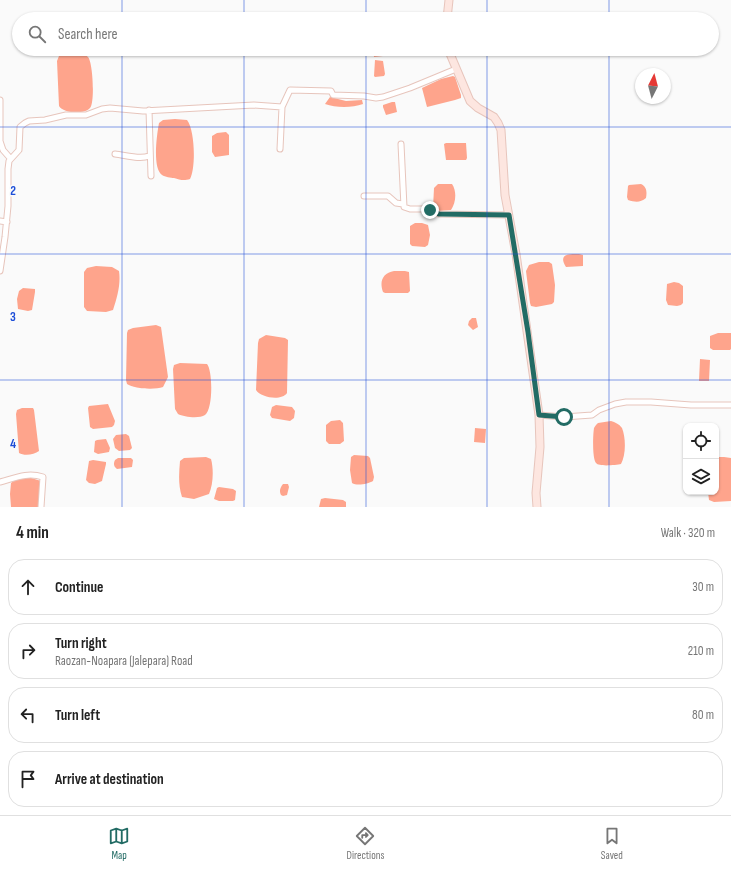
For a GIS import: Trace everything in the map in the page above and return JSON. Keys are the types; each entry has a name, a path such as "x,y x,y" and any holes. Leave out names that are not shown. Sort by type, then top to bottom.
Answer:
{"main road":[{"path":"448,12 449,0"},
{"path":"451,56 470,101 494,118 500,126 505,195 528,332 539,415 540,447 536,492 537,507"}],"street":[{"path":"280,149 282,107 290,90 331,91 333,95 383,97 410,88 456,68"},
{"path":"0,100 0,141 3,150 10,158"},
{"path":"0,271 6,222 8,169 10,158 17,154 20,150 20,127 25,123 66,114 86,115 102,109 110,108 149,110 254,105 282,107"},
{"path":"149,110 149,156 151,176"},
{"path":"401,144 403,204"},
{"path":"115,154 137,157 149,156"},
{"path":"364,196 388,196 396,203 403,204 404,207 410,209 426,209 439,214 509,215"},
{"path":"0,221 6,222"},
{"path":"539,415 564,417 592,416 599,410 615,404 626,402 731,405"},
{"path":"0,482 27,474 43,477 41,507"}],"shaded area":[{"path":"59,56 87,56 90,60 93,91 92,105 87,110 83,112 69,112 59,106 57,61"},
{"path":"375,60 383,61 384,76 374,76"},
{"path":"453,76 455,77 461,98 427,107 422,88 441,79"},
{"path":"330,97 346,101 362,100 363,104 344,107 325,104"},
{"path":"395,102 397,112 386,115 383,105"},
{"path":"163,120 187,120 192,132 194,158 192,174 188,180 180,180 163,176 157,165 156,150 159,123"},
{"path":"226,132 229,135 229,155 215,157 212,152 212,136 217,133"},
{"path":"466,143 466,160 446,160 444,144"},
{"path":"438,184 452,184 454,187 455,197 451,210 438,211 433,208 434,188"},
{"path":"641,184 646,190 646,198 637,202 628,200 628,186"},
{"path":"415,223 428,225 430,235 428,245 425,247 412,246 410,244 410,226"},
{"path":"579,254 583,255 583,266 566,267 563,259 565,256"},
{"path":"539,262 549,262 552,264 555,285 554,302 552,304 536,307 531,306 530,303 526,271 529,265"},
{"path":"96,266 112,267 119,271 119,286 113,310 106,312 87,311 84,307 84,272 87,268"},
{"path":"390,272 409,272 410,291 408,293 383,292 381,284 383,278"},
{"path":"674,282 683,286 683,303 677,306 668,305 666,300 667,284"},
{"path":"23,288 35,289 32,310 28,311 18,309 17,299 19,291"},
{"path":"472,318 476,318 478,327 473,330 468,325"},
{"path":"156,325 161,327 168,377 163,387 159,388 130,386 127,384 126,380 128,330"},
{"path":"718,333 731,333 730,350 713,350 710,348 710,336"},
{"path":"266,335 285,338 288,340 287,393 276,398 262,395 256,390 258,343 259,339"},
{"path":"700,359 710,360 709,381 699,381"},
{"path":"180,363 207,364 209,368 211,399 208,412 205,415 195,417 184,416 178,414 175,409 173,369 174,365"},
{"path":"108,404 115,421 114,425 112,427 93,429 90,427 89,406"},
{"path":"276,405 292,407 295,411 294,418 290,421 272,418 270,415 272,407"},
{"path":"22,408 33,408 34,410 39,451 26,455 19,453 16,414 17,410"},
{"path":"340,420 343,423 344,441 340,444 329,444 326,441 326,425 331,421"},
{"path":"611,421 617,423 622,428 625,441 623,460 621,464 600,465 596,463 594,456 594,428 598,423"},
{"path":"475,428 486,429 485,443 474,442"},
{"path":"126,434 129,436 132,448 130,450 119,451 115,448 113,439 116,435"},
{"path":"106,439 110,448 109,452 98,454 94,452 95,441"},
{"path":"354,455 368,456 370,458 374,477 373,481 362,484 352,483 350,470 351,457"},
{"path":"206,457 211,459 213,468 209,494 194,499 182,497 179,484 180,461 184,458"},
{"path":"719,457 731,458 731,501 714,502 709,500 708,495 719,495"},
{"path":"118,458 131,458 133,460 132,467 117,469 114,463"},
{"path":"93,460 106,462 102,481 95,484 89,483 86,480 89,461"},
{"path":"28,477 41,481 38,507 11,507 11,483 15,480"},
{"path":"283,484 288,484 289,487 287,495 283,496 281,495 280,491"},
{"path":"217,488 233,489 236,491 235,500 219,501 214,499"},
{"path":"321,499 343,500 346,502 346,507 319,507"}],"route":[{"path":"430,210 439,214 509,215 528,332 539,415 564,417"}]}
